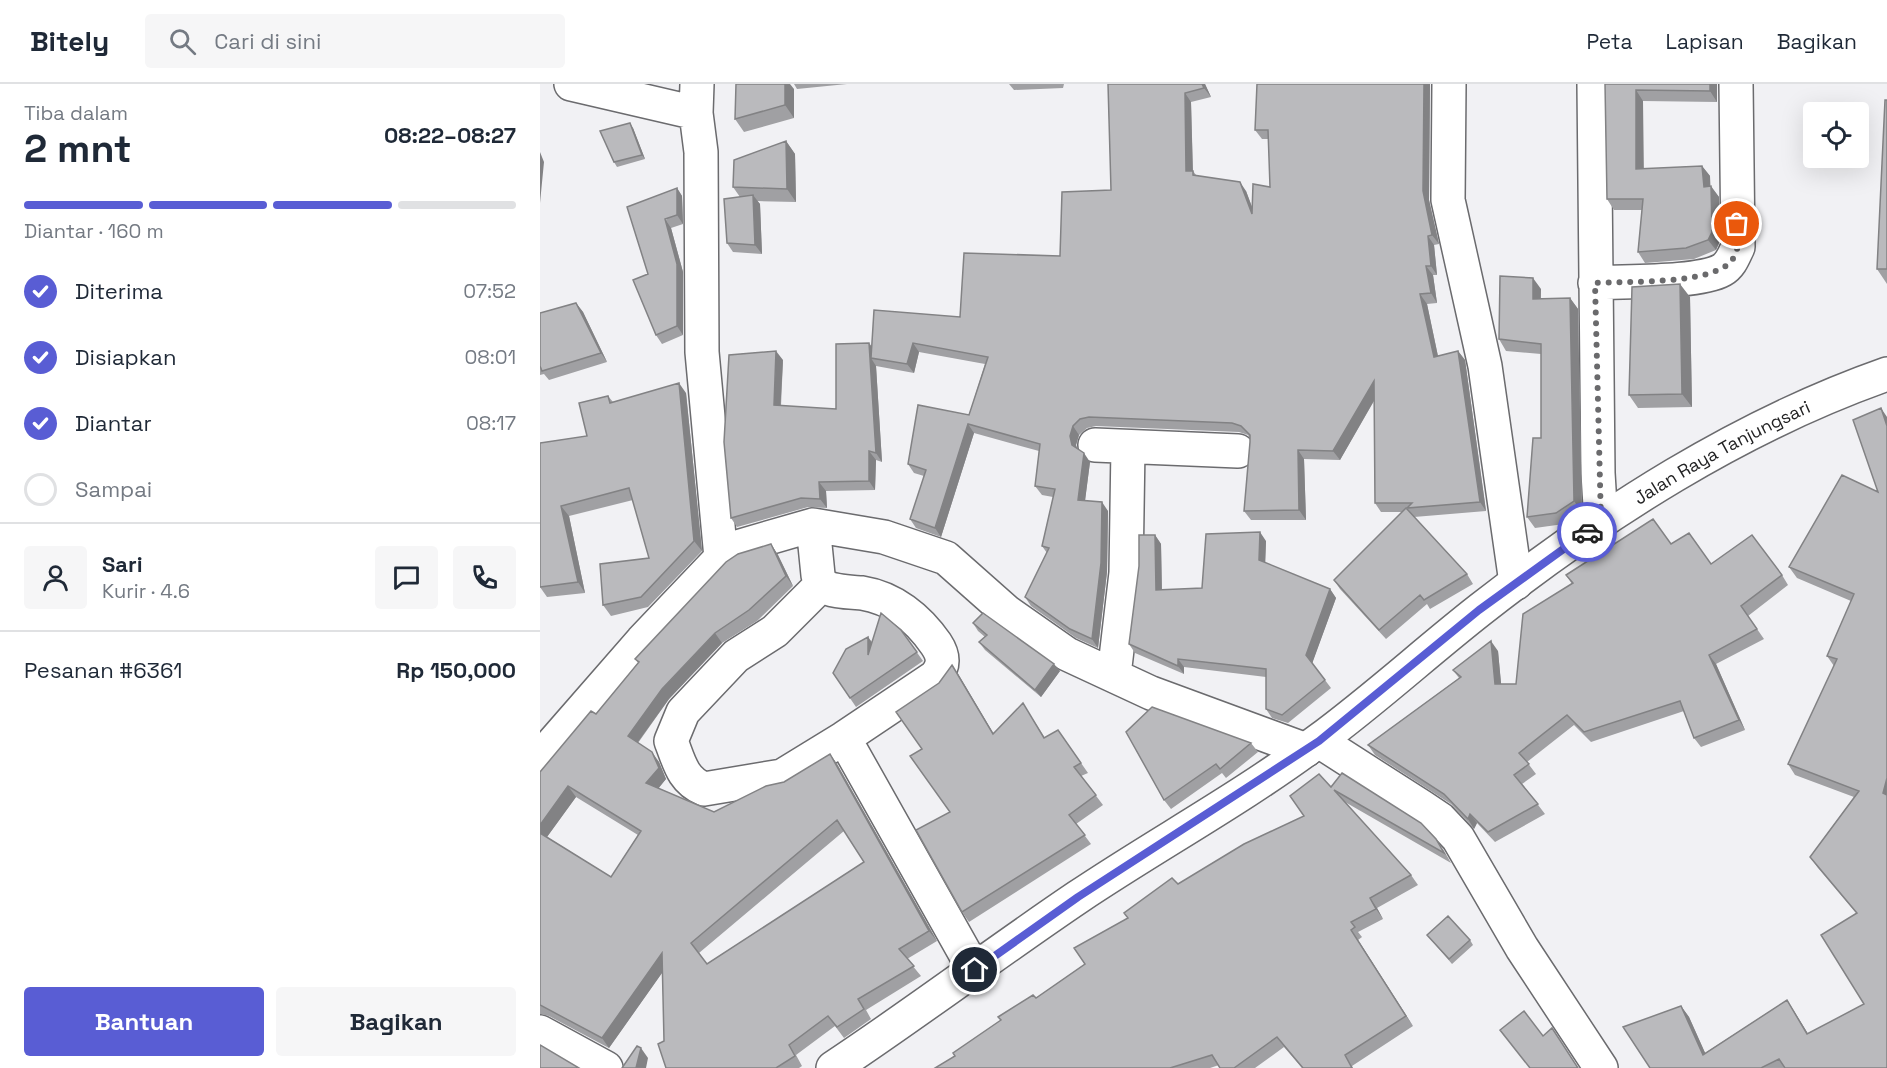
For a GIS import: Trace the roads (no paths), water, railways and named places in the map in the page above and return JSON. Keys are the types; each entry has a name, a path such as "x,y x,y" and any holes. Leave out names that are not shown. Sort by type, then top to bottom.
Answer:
{"main road":[{"path":"571,84 697,99 701,152 702,352 721,558"},
{"path":"1449,84 1448,200 1485,366 1516,583"},
{"path":"1594,84 1595,283 1601,522"},
{"path":"1595,283 1702,276 1723,269 1733,259 1738,247 1736,84"},
{"name":"Jalan Raya Tanjungsari","path":"833,1068 1078,897 1312,745 1516,583 1601,522 1753,431 1802,407 1887,374"},
{"path":"1095,445 1238,451"},
{"path":"1114,675 1126,573 1128,447"},
{"path":"813,525 821,585"},
{"path":"540,758 642,641 721,558 737,547 813,525 842,528 884,537 946,558 1007,612 1059,648 1151,693 1312,745 1440,819 1458,838 1522,948 1601,1068"},
{"path":"821,585 872,595 897,605 927,631 942,652 943,661 935,676 783,776 704,789 692,784 682,771 672,741 683,712 735,656 775,631 821,585"},
{"path":"844,738 975,970"},
{"path":"540,1032 606,1068"}]}
